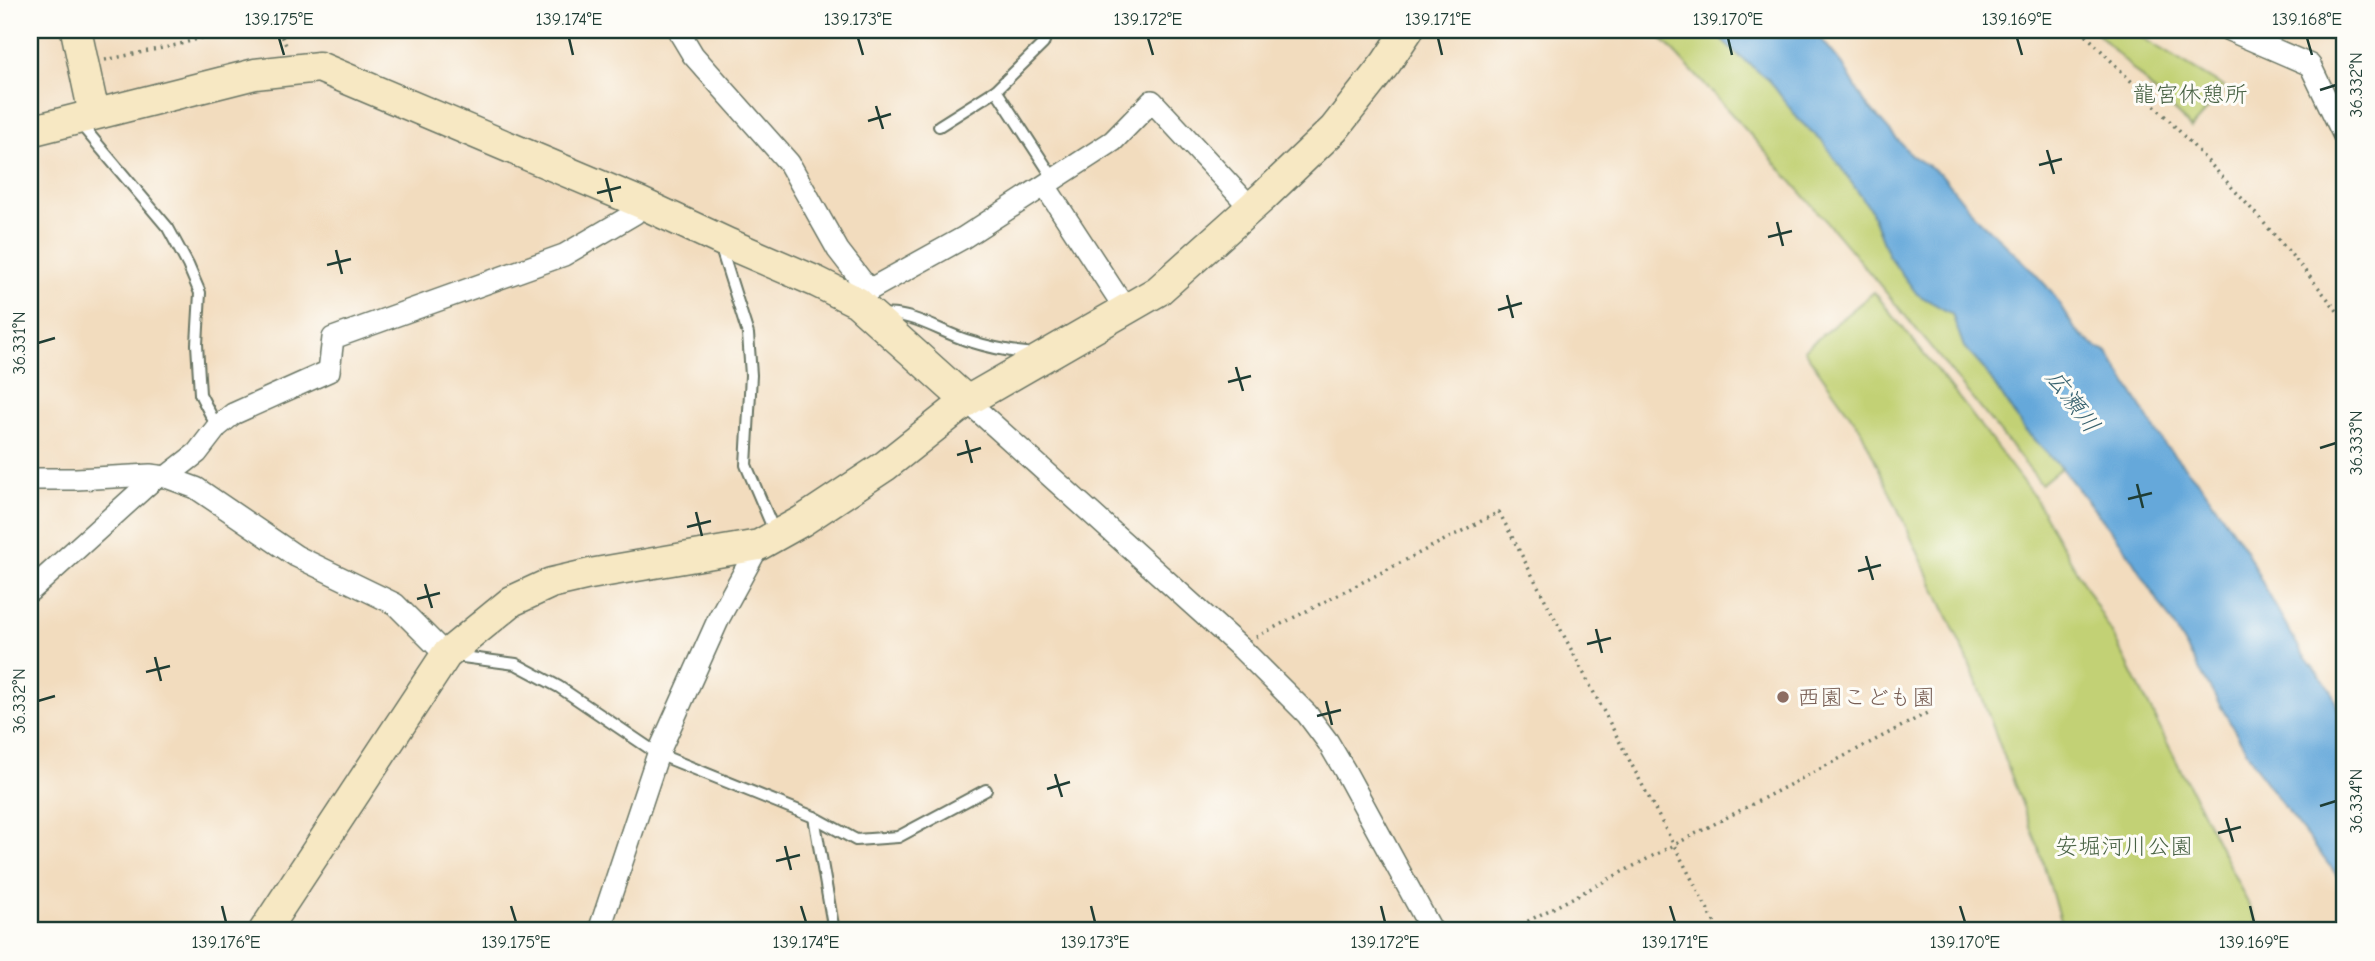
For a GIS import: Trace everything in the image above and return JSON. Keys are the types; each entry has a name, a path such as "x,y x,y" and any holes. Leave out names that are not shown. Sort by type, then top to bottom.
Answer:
{"street":[{"path":"76,30 83,64 85,116"},
{"path":"678,30 693,55 789,163 838,250 875,304 967,401 1242,649 1307,714 1328,742 1432,931"},
{"path":"264,931 446,654 512,601 551,583 768,540 802,521 885,466 967,401 1158,291 1334,129 1386,63 1408,30"},
{"path":"2229,30 2310,65 2345,138"},
{"path":"30,131 256,74 319,67 641,203 817,282 875,304"},
{"path":"875,304 963,238 1113,141 1152,101 1251,208"},
{"path":"1049,182 1126,310"},
{"path":"30,591 161,477 197,453 217,427 233,414 330,371 334,338 564,255 634,214 641,203"},
{"path":"30,479 76,480 135,475 161,477 196,488 296,556 395,604 446,654"},
{"path":"599,931 658,754 719,618 768,540"}],"lane":[{"path":"939,126 996,90 1043,44 1046,35 1041,30"},
{"path":"996,90 1049,182"},
{"path":"85,116 168,228 200,293 197,344 200,394 217,427"},
{"path":"729,244 723,255 748,334 751,375 746,465 768,540"},
{"path":"875,304 964,340 1026,353 1034,362"},
{"path":"446,654 516,664 559,687 658,754 814,817 856,840 898,837 986,790"},
{"path":"814,817 834,931"}],"path":[{"path":"83,64 177,45 229,30"},
{"path":"2081,30 2206,158 2313,279 2345,321"},
{"path":"2147,30 2194,41 2202,30"},
{"path":"1242,649 1252,639 1499,512 1719,931"},
{"path":"1509,931 1929,712"}],"green space":[{"path":"1653,30 1711,30 1769,80 1799,120 1823,142 1870,209 1888,255 1917,294 1952,314 1964,347 1984,369 2024,429 2061,468 2041,484 1804,195"},
{"name":"龍宮休憩所","path":"2094,30 2129,30 2224,87 2222,93 2191,128"},
{"name":"安堀河川公園","path":"1874,292 2035,498 2113,635 2262,931 2063,931 2039,849 1967,658 1861,430 1804,350"}],"water":[{"name":"広瀬川","path":"1711,30 1814,30 1843,65 1865,103 1911,155 1942,175 1973,214 2052,292 2076,331 2108,353 2164,444 2203,487 2246,550 2302,653 2331,690 2345,729 2345,886 2262,777 2123,545 2061,468 2024,429 1984,369 1964,347 1952,314 1917,294 1888,255 1870,209 1823,142 1799,120 1769,80"}],"place":[{"name":"西園こども園","path":"1783,697"}]}
